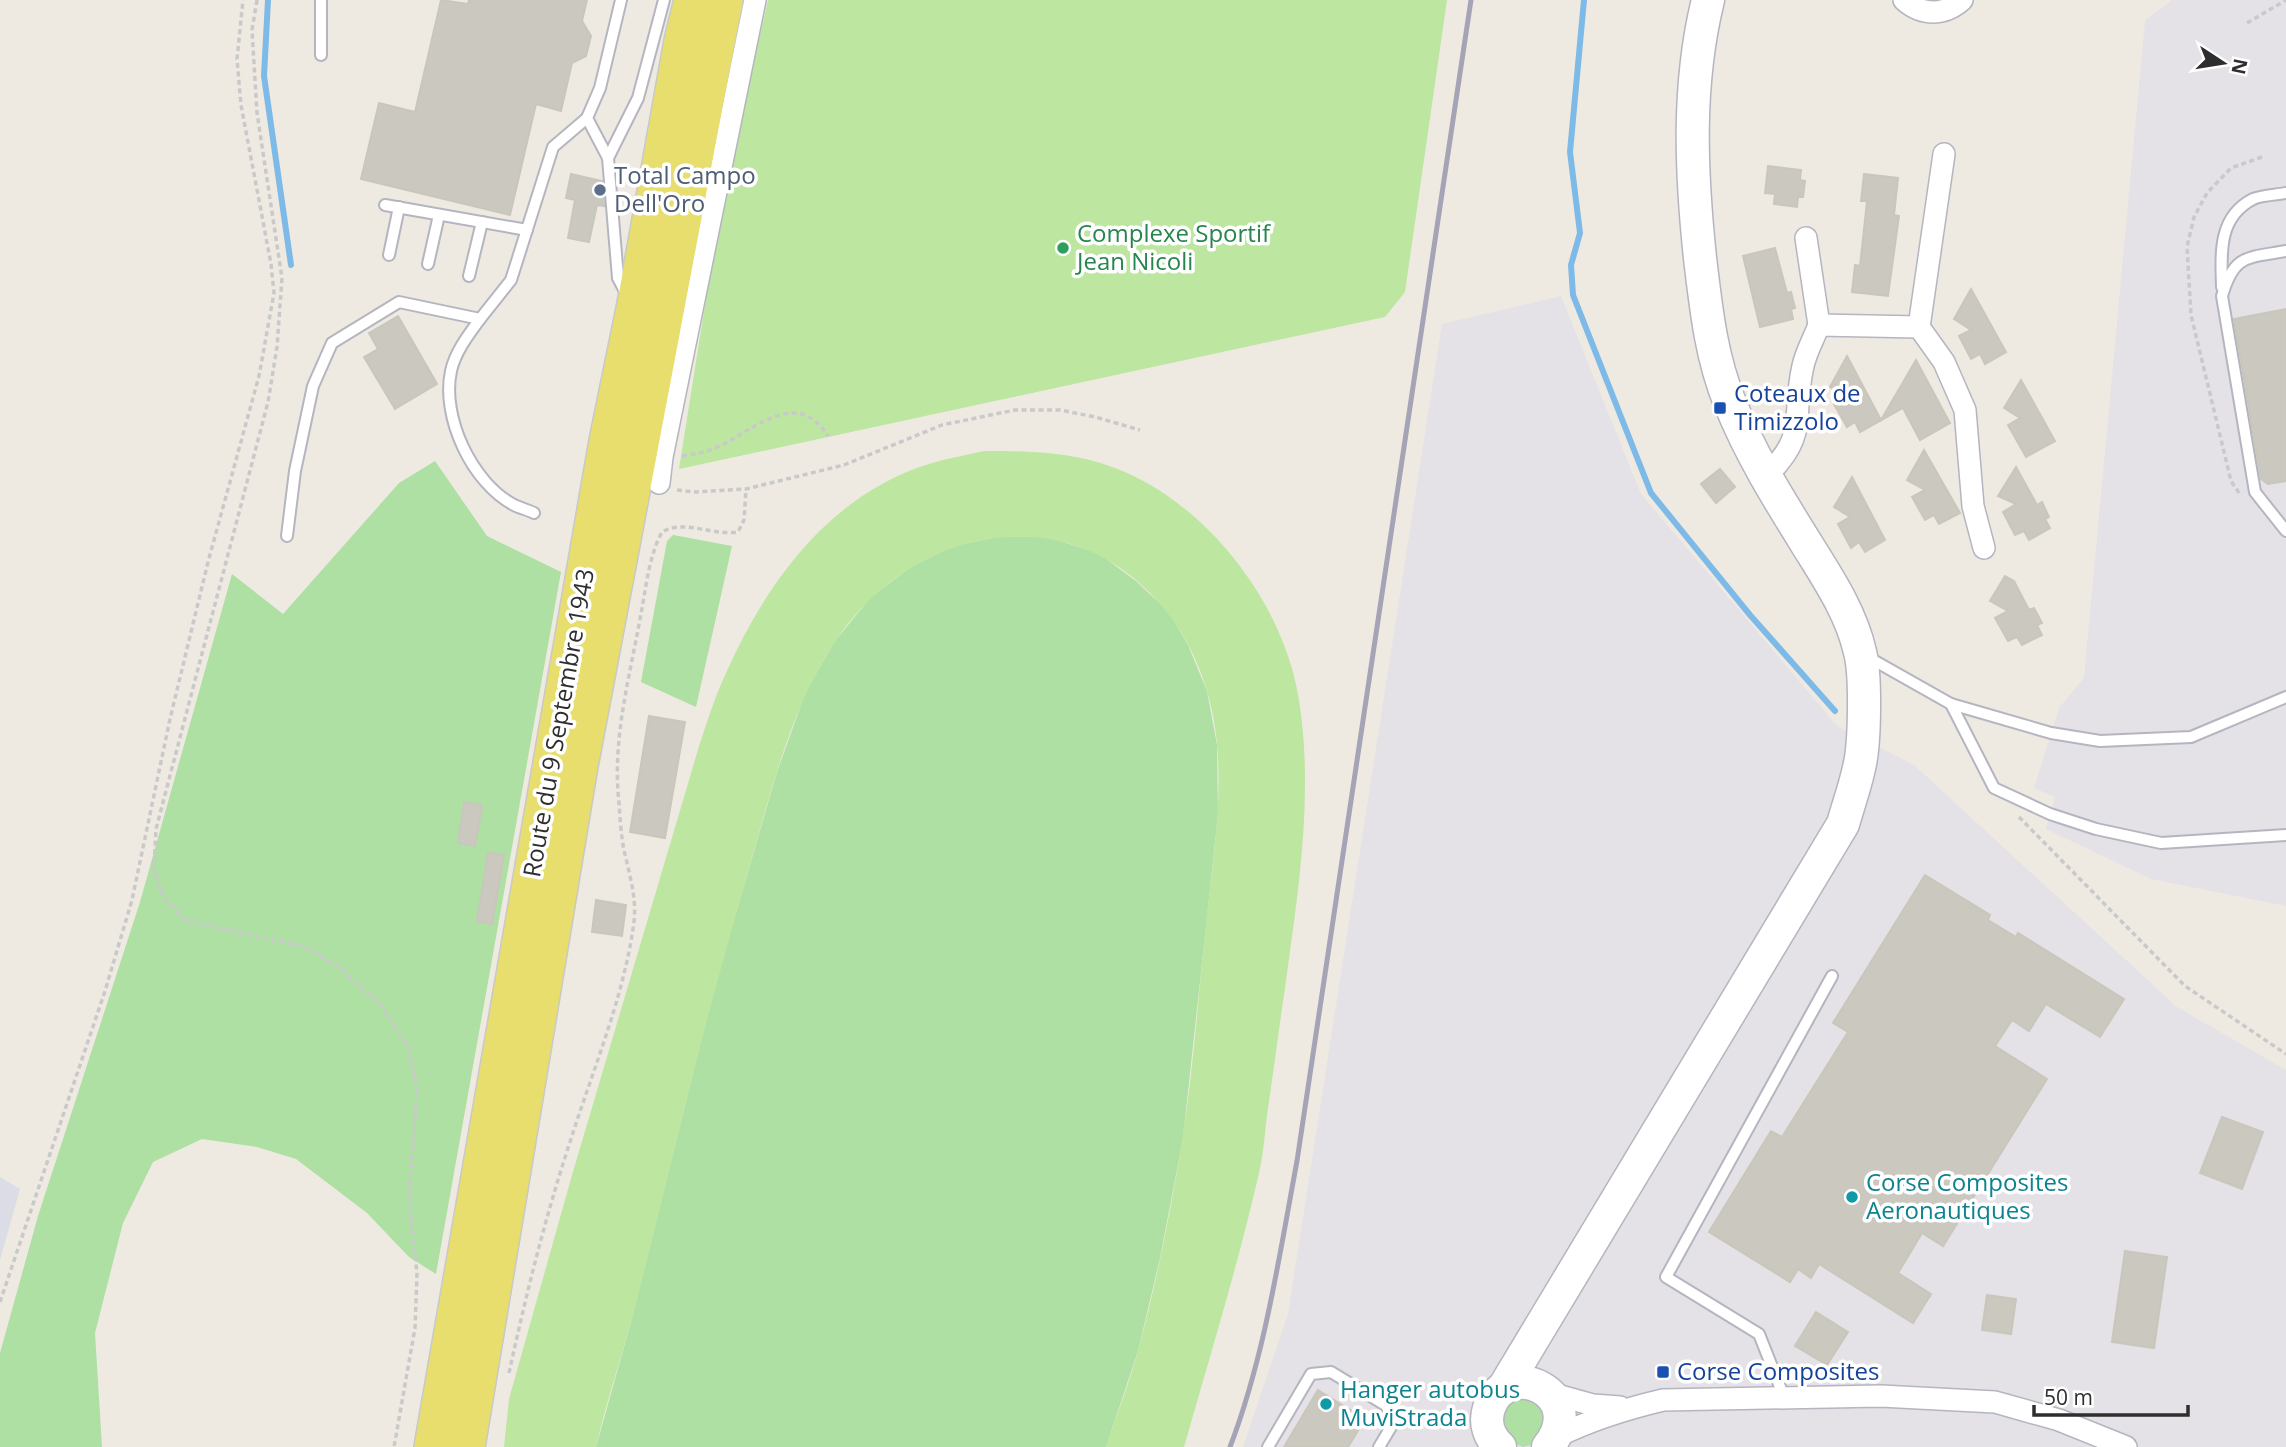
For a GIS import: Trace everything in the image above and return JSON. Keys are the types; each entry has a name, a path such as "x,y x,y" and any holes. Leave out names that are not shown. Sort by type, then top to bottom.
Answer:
{"main road":[{"name":"Route du 9 Septembre 1943","path":"432,1447 607,441 692,0"},
{"name":"Route du 9 Septembre 1943","path":"467,1447 580,766 725,0"},
{"path":"1470,1447 1487,1416 1492,1399 1503,1389 1843,824 1860,766 1863,708 1861,653 1842,603 1765,477 1731,405 1721,380 1706,314 1693,176 1692,102 1697,51 1708,0"},
{"path":"1548,1315 1539,1355 1550,1393 1559,1410 1560,1426 1552,1442"},
{"path":"1503,1389 1516,1383 1532,1383 1550,1393"},
{"path":"1487,1416 1489,1432 1500,1447"}],"street":[{"path":"659,483 662,457 755,0"},
{"path":"1904,0 1919,10 1942,12 1962,0"},
{"path":"1944,154 1919,327 1944,362 1965,410 1973,506 1984,548"},
{"path":"1765,477 1780,463 1794,440 1803,367 1819,325 1807,238"},
{"path":"1819,325 1919,327"},
{"path":"1550,1393 1593,1405 1629,1408"},
{"path":"1552,1442 1580,1425 1629,1408 1663,1400 1881,1396 1995,1402 2059,1420 2126,1447"}],"lane":[{"path":"321,0 321,55"},
{"path":"534,513 513,505 492,488 472,463 457,434 449,397 451,369 464,341 511,280 553,147 587,118 600,88 621,0"},
{"path":"608,158 638,97 664,0"},
{"path":"587,118 608,158 618,278 634,309"},
{"path":"2286,193 2255,198 2235,212 2225,230 2220,248 2222,296 2255,492 2286,530"},
{"path":"386,205 527,230"},
{"path":"389,255 399,207"},
{"path":"428,264 439,215"},
{"path":"469,276 482,222"},
{"path":"2222,296 2227,279 2237,264 2246,258 2286,251"},
{"path":"287,536 295,471 313,386 332,343 399,302 480,319"},
{"path":"1861,653 1951,704 2051,733 2100,741 2191,737 2286,697"},
{"path":"1951,704 1994,788 2050,814 2096,829 2161,843 2286,835"},
{"path":"1784,1397 1759,1334 1666,1277 1832,976"},
{"path":"1268,1447 1311,1374 1331,1372 1387,1406 1391,1427 1379,1447"}],"path":[{"path":"0,1302 105,991 132,900 170,719 208,562 259,376 274,293 241,106 237,59 243,0"},
{"path":"257,0 252,30 257,113 282,278 277,347 268,402 156,829 153,871 163,896 186,921 304,947 336,965 377,1001 409,1047 417,1091 409,1197 417,1274 415,1328 394,1447"},
{"path":"2247,23 2286,0"},
{"path":"659,483 677,490 696,492 746,489 844,465 942,425 1015,410 1060,410 1140,430"},
{"path":"662,457 708,451 773,416 808,416 821,424 828,436"},
{"path":"508,1381 527,1289 569,1143 605,1038 634,928 636,907 624,849 618,799 619,736 652,560 662,532 670,527 737,533 744,520 746,489"},
{"path":"1994,788 2029,830 2185,986 2286,1054"}],"shaded area":[{"path":"2172,0 2286,0 2286,906 2151,879 2046,829 2055,797 2034,788 2059,708 2084,678 2145,21"},
{"path":"1561,296 1641,494 1837,726 1914,765 2177,1007 2286,1070 2286,1447 1243,1447 1288,1314 1442,324"},
{"path":"0,1177 20,1189 0,1260"}],"green space":[{"name":"Complexe Sportif Jean Nicoli","path":"768,0 1447,0 1405,292 1385,317 679,469 721,204"},
{"path":"984,451 1051,454 1099,463 1149,484 1180,505 1210,531 1236,561 1258,593 1277,628 1291,664 1299,700 1305,808 1295,916 1262,1157 1233,1276 1184,1447 1106,1447 1135,1360 1152,1296 1186,1115 1218,811 1218,750 1214,720 1196,661 1182,633 1164,608 1142,585 1117,566 1090,551 1061,541 1029,537 971,543 944,551 918,564 894,579 872,598 852,619 821,665 787,741 762,821 704,1031 642,1279 596,1447 504,1447 509,1399 572,1175 700,743 718,690 742,639 783,574 806,545 833,518 896,477 932,463"},
{"path":"435,461 487,536 561,572 436,1274 409,1257 367,1213 296,1159 257,1147 202,1139 153,1162 123,1223 95,1333 102,1447 0,1447 0,1353 38,1216 140,902 232,574 283,614 399,483"},
{"path":"673,535 732,546 696,707 641,682 667,541"},
{"path":"1003,536 1047,537 1098,553 1136,581 1168,611 1188,645 1207,691 1217,745 1218,815 1183,1138 1160,1258 1138,1351 1106,1447 596,1447 631,1322 714,989 777,772 806,691 835,641 871,597 911,567 953,546"},
{"path":"1510,1392 1551,1401 1541,1442 1523,1447 1506,1440 1498,1406"}],"building":[{"path":"441,0 468,4 469,0 587,0 582,21 591,36 586,56 572,63 561,111 536,104 510,215 361,179 379,103 415,112"},
{"path":"1768,166 1801,170 1800,180 1805,181 1803,197 1798,197 1797,207 1774,204 1775,194 1765,193"},
{"path":"571,174 602,181 604,206 597,205 589,242 568,238 575,200 566,198"},
{"path":"1864,174 1898,178 1894,215 1899,216 1888,296 1852,292 1855,265 1860,266 1867,201 1861,201"},
{"path":"1775,248 1787,293 1791,292 1795,308 1791,309 1793,319 1760,327 1743,256"},
{"path":"1971,289 2006,352 1985,364 1980,354 1971,359 1959,336 1971,330 1954,319"},
{"path":"2286,309 2286,481 2268,484 2261,479 2234,319"},
{"path":"398,316 437,384 395,409 364,357 378,349 369,333"},
{"path":"1847,356 1881,420 1916,360 1950,423 1920,440 1903,408 1860,432 1855,422 1847,427 1834,404 1846,397 1830,387"},
{"path":"2021,380 2055,441 2026,457 2008,425 2020,418 2004,408"},
{"path":"1924,450 1960,513 1939,524 1934,515 1925,520 1912,497 1925,490 1907,480"},
{"path":"2016,467 2037,505 2042,502 2049,517 2045,519 2050,528 2029,540 2024,531 2015,535 2003,512 2016,504 1998,496"},
{"path":"1720,469 1735,487 1716,503 1701,484"},
{"path":"1852,477 1885,540 1865,552 1859,542 1851,548 1838,524 1850,517 1834,507"},
{"path":"2005,576 2014,581 2029,610 2034,608 2042,623 2037,625 2042,635 2022,645 2017,637 2008,641 1995,618 2008,611 1990,601"},
{"path":"649,716 685,722 665,838 630,832"},
{"path":"464,802 482,805 475,846 458,843"},
{"path":"488,852 504,855 492,924 477,922"},
{"path":"1925,875 1990,915 1988,920 2016,937 2018,933 2124,999 2100,1037 2046,1004 2029,1031 2012,1020 1995,1046 2047,1079 1943,1246 1922,1233 1898,1273 1931,1294 1913,1323 1819,1264 1811,1278 1798,1269 1790,1282 1709,1232 1771,1131 1782,1137 1848,1032 1833,1023"},
{"path":"596,900 626,905 622,936 592,932"},
{"path":"2222,1117 2263,1132 2242,1189 2200,1173"},
{"path":"2125,1251 2167,1257 2154,1348 2112,1342"},
{"path":"1987,1295 2016,1299 2011,1334 1982,1330"},
{"path":"1816,1312 1848,1332 1827,1365 1795,1346"},
{"name":"Hanger autobus MuviStrada","path":"1318,1390 1365,1419 1348,1447 1284,1447"}],"waterway":[{"path":"268,0 264,76 291,265"},
{"path":"1584,0 1570,152 1580,233 1571,265 1573,295 1651,493 1750,615 1835,711"}],"railway":[{"path":"1230,1447 1262,1341 1297,1161 1471,0"}],"place":[{"name":"Total Campo Dell'Oro","path":"600,190"},
{"name":"Complexe Sportif Jean Nicoli","path":"1063,248"},
{"name":"Coteaux de Timizzolo","path":"1720,408"},
{"name":"Corse Composites Aeronautiques","path":"1852,1197"},
{"name":"Corse Composites","path":"1663,1372"},
{"name":"Hanger autobus MuviStrada","path":"1326,1404"}]}
